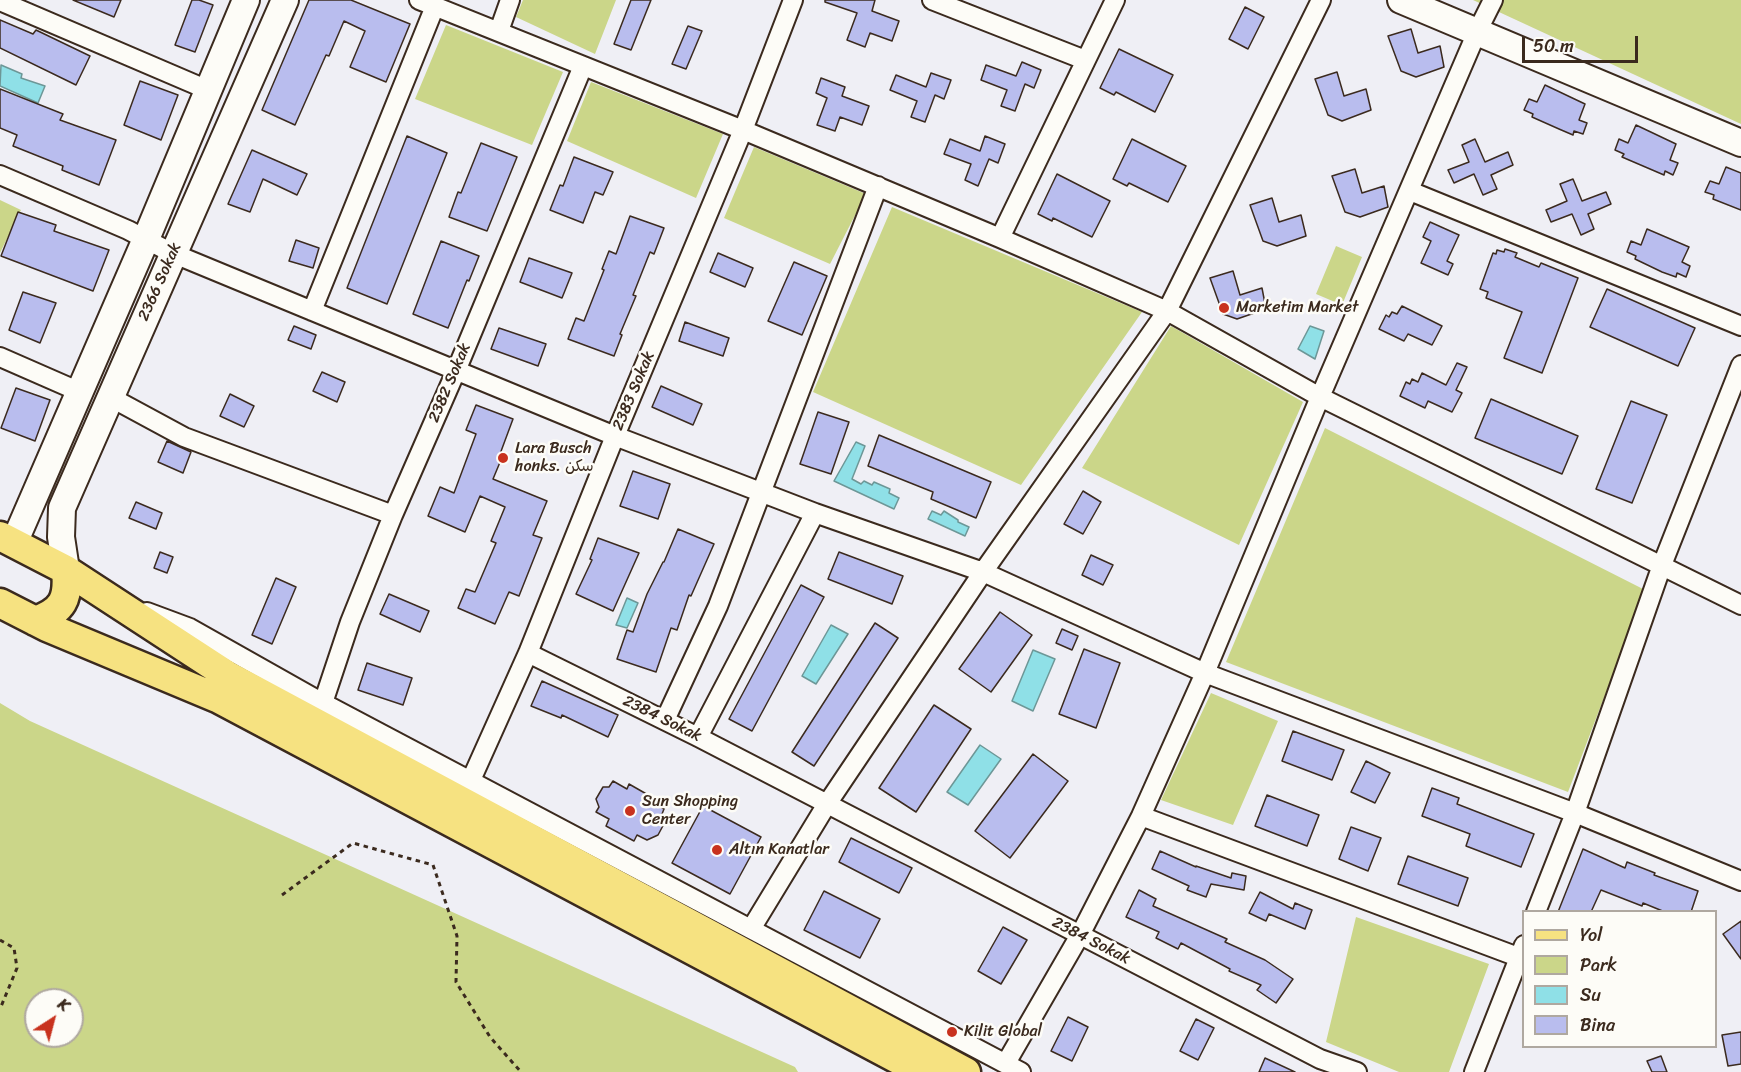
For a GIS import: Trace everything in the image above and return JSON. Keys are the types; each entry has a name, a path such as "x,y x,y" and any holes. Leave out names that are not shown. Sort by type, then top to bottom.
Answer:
{"main road":[{"path":"5,542 66,570 226,675 966,1072"},
{"path":"35,621 51,615 64,603 68,586 66,570"},
{"path":"0,603 35,621 217,698 922,1072"}],"street":[{"name":"2366 Sokak","path":"5,542 80,392 246,0"},
{"name":"2366 Sokak","path":"66,570 61,537 62,508 285,0"},
{"path":"499,32 510,0"},
{"name":"2383 Sokak","path":"471,780 528,653 615,436 743,130 793,0"},
{"path":"932,0 1085,60"},
{"path":"1000,238 1115,0"},
{"path":"751,929 827,804 983,572 1167,311 1321,0"},
{"path":"1401,0 1741,143"},
{"path":"111,599 190,628 323,703 1013,1068 1141,816 1205,673 1320,397 1477,32 1493,0"},
{"path":"0,1 208,90"},
{"path":"312,311 427,3 878,186 1167,311 1320,397 1741,605"},
{"name":"2382 Sokak","path":"323,703 350,622 393,515 456,371 583,66"},
{"path":"0,175 146,239 172,253 615,436 815,513 983,572 1205,673 1575,813 1741,881"},
{"path":"665,720 718,606 763,493 878,186"},
{"path":"1410,191 1741,326"},
{"path":"0,357 80,392"},
{"path":"1537,910 1575,813 1662,565 1741,365"},
{"path":"110,397 184,436 393,515"},
{"path":"698,736 815,513"},
{"name":"2384 Sokak","path":"528,653 698,736 1320,1059 1358,1072"},
{"path":"1141,816 1521,951 1474,1072"}],"path":[{"path":"282,895 353,843 433,865 457,936 456,982 490,1037 521,1072"},
{"path":"0,940 15,948 17,968 0,1009"}],"green space":[{"path":"523,0 616,0 595,54 516,17"},
{"path":"1473,0 1741,0 1741,124"},
{"path":"446,25 563,72 532,145 415,99"},
{"path":"591,82 723,134 696,198 567,141"},
{"path":"754,147 866,194 830,264 724,218"},
{"path":"0,200 21,210 0,253"},
{"path":"892,207 1142,312 1021,485 813,392"},
{"path":"1336,246 1362,257 1342,305 1316,294"},
{"path":"1171,326 1303,402 1239,545 1082,468"},
{"path":"1325,428 1645,590 1568,792 1226,662"},
{"path":"1211,693 1278,721 1233,825 1161,800"},
{"path":"0,703 30,721 795,1067 798,1072 0,1072"},
{"path":"1356,917 1489,964 1449,1072 1399,1072 1326,1042"}],"water":[{"path":"1,65 22,74 21,78 45,86 38,103 0,86"},
{"path":"1310,326 1324,331 1315,359 1298,349"},
{"path":"856,442 865,446 852,479 861,484 864,481 872,485 874,482 890,489 889,493 899,498 894,509 834,481"},
{"path":"932,511 941,515 944,511 969,527 965,536 928,519"},
{"path":"627,598 638,603 627,628 616,625"},
{"path":"831,625 848,634 816,684 802,676"},
{"path":"1033,650 1055,659 1033,711 1012,701"},
{"path":"980,745 1001,759 968,805 947,792"}],"building":[{"path":"73,0 121,0 114,17"},
{"path":"192,0 213,5 195,52 175,45"},
{"path":"309,0 351,0 410,24 386,82 350,67 365,31 344,21 295,125 262,110"},
{"path":"631,0 651,0 631,50 614,44"},
{"path":"825,0 875,0 872,11 899,21 892,41 870,33 865,47 847,40 857,13 825,2"},
{"path":"1245,7 1264,17 1248,49 1229,39"},
{"path":"0,20 33,34 36,30 90,56 76,85 0,48"},
{"path":"688,26 702,31 686,69 672,64"},
{"path":"1411,29 1418,53 1440,46 1444,67 1416,77 1401,71 1388,36"},
{"path":"1119,49 1173,75 1155,112 1116,92 1114,95 1100,88"},
{"path":"1022,62 1041,70 1034,88 1025,84 1015,111 1001,106 1007,90 981,80 986,65 1016,76"},
{"path":"1337,72 1344,96 1366,89 1371,110 1342,121 1328,115 1315,79"},
{"path":"931,73 951,80 944,99 935,95 925,122 911,117 917,101 890,90 896,75 926,87"},
{"path":"821,78 845,87 842,96 869,106 862,125 840,117 835,131 817,125 827,98 816,93"},
{"path":"140,81 178,95 161,140 124,125"},
{"path":"1545,85 1585,104 1579,120 1587,123 1583,134 1574,131 1573,135 1532,117 1533,114 1524,110 1529,99 1537,102"},
{"path":"0,89 63,114 60,120 116,140 99,185 62,170 63,166 13,146 17,135 0,128"},
{"path":"1636,125 1676,144 1670,160 1678,163 1673,175 1665,171 1664,175 1622,157 1624,154 1615,150 1619,139 1628,143"},
{"path":"407,136 447,153 387,304 347,288"},
{"path":"985,136 1005,144 998,163 989,159 978,186 965,180 971,164 944,154 950,139 980,151"},
{"path":"1132,139 1186,166 1168,202 1129,183 1127,186 1113,179"},
{"path":"1475,139 1485,162 1508,152 1513,165 1491,175 1497,189 1483,195 1474,174 1454,183 1448,170 1469,162 1462,145"},
{"path":"481,143 517,157 487,231 449,217"},
{"path":"252,150 307,174 297,195 263,179 250,212 228,204"},
{"path":"574,157 613,172 603,195 595,192 583,223 550,210 560,185 563,186"},
{"path":"1726,167 1741,173 1741,210 1713,199 1714,195 1705,192 1710,181 1719,184"},
{"path":"1355,169 1362,193 1384,186 1388,207 1360,217 1345,212 1332,176"},
{"path":"1057,174 1110,201 1092,237 1053,218 1052,221 1038,214"},
{"path":"1573,179 1582,201 1606,192 1611,204 1588,214 1594,229 1581,235 1572,214 1551,222 1546,210 1567,201 1560,184"},
{"path":"1272,198 1279,222 1301,215 1306,236 1277,246 1263,241 1250,205"},
{"path":"18,212 56,225 54,231 109,250 93,291 1,256"},
{"path":"630,216 664,228 654,254 650,252 633,295 636,296 620,334 622,335 614,356 568,339 576,318 584,321 609,251 616,254"},
{"path":"1430,222 1459,235 1447,261 1453,264 1448,275 1421,263 1431,241 1423,237"},
{"path":"1647,229 1689,247 1682,262 1690,266 1686,277 1677,273 1676,277 1662,272 1635,259 1636,256 1627,252 1631,241 1641,245"},
{"path":"296,240 319,248 313,268 289,261"},
{"path":"441,241 479,256 448,328 413,314"},
{"path":"1505,249 1517,253 1515,257 1539,267 1541,263 1578,278 1542,373 1504,358 1522,312 1486,298 1488,292 1480,289 1493,253 1496,254 1497,250 1504,252"},
{"path":"718,253 753,268 745,287 710,272"},
{"path":"529,258 572,273 562,298 520,282"},
{"path":"794,262 827,276 802,335 768,321"},
{"path":"1233,271 1240,295 1262,288 1266,309 1237,319 1223,314 1210,278"},
{"path":"1607,289 1695,328 1678,366 1590,327"},
{"path":"23,292 56,303 40,343 9,330"},
{"path":"1402,306 1442,326 1432,345 1408,334 1404,341 1379,329 1386,315 1389,317 1392,312 1397,314"},
{"path":"685,322 729,338 723,356 679,341"},
{"path":"294,326 316,335 311,349 288,340"},
{"path":"499,328 546,344 538,366 491,349"},
{"path":"1457,363 1467,367 1456,390 1462,393 1452,412 1428,401 1425,408 1400,396 1406,382 1410,384 1412,379 1418,382 1422,373 1446,385"},
{"path":"322,372 345,382 337,402 313,391"},
{"path":"661,386 702,404 693,425 652,407"},
{"path":"16,388 50,400 35,441 1,428"},
{"path":"230,394 254,406 244,427 220,416"},
{"path":"1491,399 1578,436 1562,474 1475,438"},
{"path":"1631,401 1667,415 1632,503 1596,489"},
{"path":"476,405 513,419 500,454 503,455 493,479 547,501 533,535 542,538 519,596 509,592 495,624 458,608 466,589 475,592 496,543 491,541 505,507 480,496 465,532 428,516 440,487 454,493 476,434 466,430"},
{"path":"818,412 849,422 831,474 800,464"},
{"path":"879,435 991,482 976,518 931,499 933,492 868,466"},
{"path":"167,441 191,452 183,473 158,462"},
{"path":"633,471 670,484 658,519 620,506"},
{"path":"1083,491 1101,502 1083,534 1064,524"},
{"path":"136,502 162,513 156,529 129,518"},
{"path":"678,529 714,544 691,596 689,595 677,630 671,628 656,672 617,659 627,630 633,632 647,594"},
{"path":"598,538 639,553 613,611 576,594 592,560 590,559"},
{"path":"160,552 173,557 167,573 154,568"},
{"path":"839,552 903,576 892,604 828,579"},
{"path":"1091,555 1113,565 1103,585 1082,575"},
{"path":"276,578 296,587 272,644 252,635"},
{"path":"801,585 824,597 752,731 729,719"},
{"path":"389,594 429,611 420,632 380,614"},
{"path":"1000,612 1032,635 991,692 959,669"},
{"path":"875,623 898,638 814,766 792,752"},
{"path":"1062,629 1078,636 1072,650 1056,643"},
{"path":"1084,649 1120,663 1096,728 1059,714"},
{"path":"367,663 412,678 403,705 358,690"},
{"path":"542,681 618,715 608,737 562,715 561,718 531,706"},
{"path":"934,705 971,729 916,812 879,788"},
{"path":"1293,731 1344,750 1332,780 1282,761"},
{"path":"1033,754 1068,781 1010,858 975,831"},
{"path":"1366,761 1390,773 1375,803 1351,792"},
{"name":"Sun Shopping Center","path":"613,781 627,789 629,784 657,800 655,804 664,809 662,814 665,822 658,835 647,840 637,835 634,841 606,826 609,819 596,812 599,807 596,799 603,787 609,787"},
{"path":"1432,788 1459,798 1457,804 1534,834 1521,867 1466,846 1470,834 1422,816"},
{"path":"1267,795 1319,815 1307,846 1255,826"},
{"name":"Altın Kanatlar","path":"703,806 761,837 730,894 672,863"},
{"path":"1351,827 1381,838 1368,871 1339,859"},
{"path":"851,838 912,868 899,893 839,862"},
{"path":"1583,849 1625,868 1627,862 1655,873 1654,875 1698,891 1692,910 1660,910 1643,903 1642,906 1601,890 1592,910 1559,910"},
{"path":"1160,851 1196,867 1231,878 1232,873 1246,876 1244,890 1211,884 1206,897 1187,890 1189,886 1152,869"},
{"path":"1408,856 1468,878 1458,906 1398,884"},
{"path":"1139,890 1156,899 1153,906 1227,939 1225,942 1265,960 1293,979 1276,1003 1257,990 1261,985 1229,971 1230,969 1181,943 1178,949 1156,938 1159,932 1126,917"},
{"path":"824,891 880,919 860,958 804,930"},
{"path":"1260,892 1293,909 1295,903 1312,910 1305,929 1269,914 1266,921 1249,913"},
{"path":"1741,921 1741,959 1723,934"},
{"path":"1003,927 1027,940 1001,984 978,971"},
{"path":"1068,1017 1088,1027 1072,1061 1051,1051"},
{"path":"1196,1019 1214,1028 1198,1060 1180,1051"},
{"path":"1741,1032 1741,1064 1728,1066 1722,1035"},
{"path":"1661,1056 1667,1072 1652,1072 1647,1061"},
{"path":"1265,1058 1295,1072 1259,1072"}],"place":[{"name":"Marketim Market","path":"1224,308"},
{"name":"Lara Busch honks. سكن","path":"503,458"},
{"name":"Sun Shopping Center","path":"630,811"},
{"name":"Altın Kanatlar","path":"717,850"},
{"name":"Kilit Global","path":"952,1032"}]}
